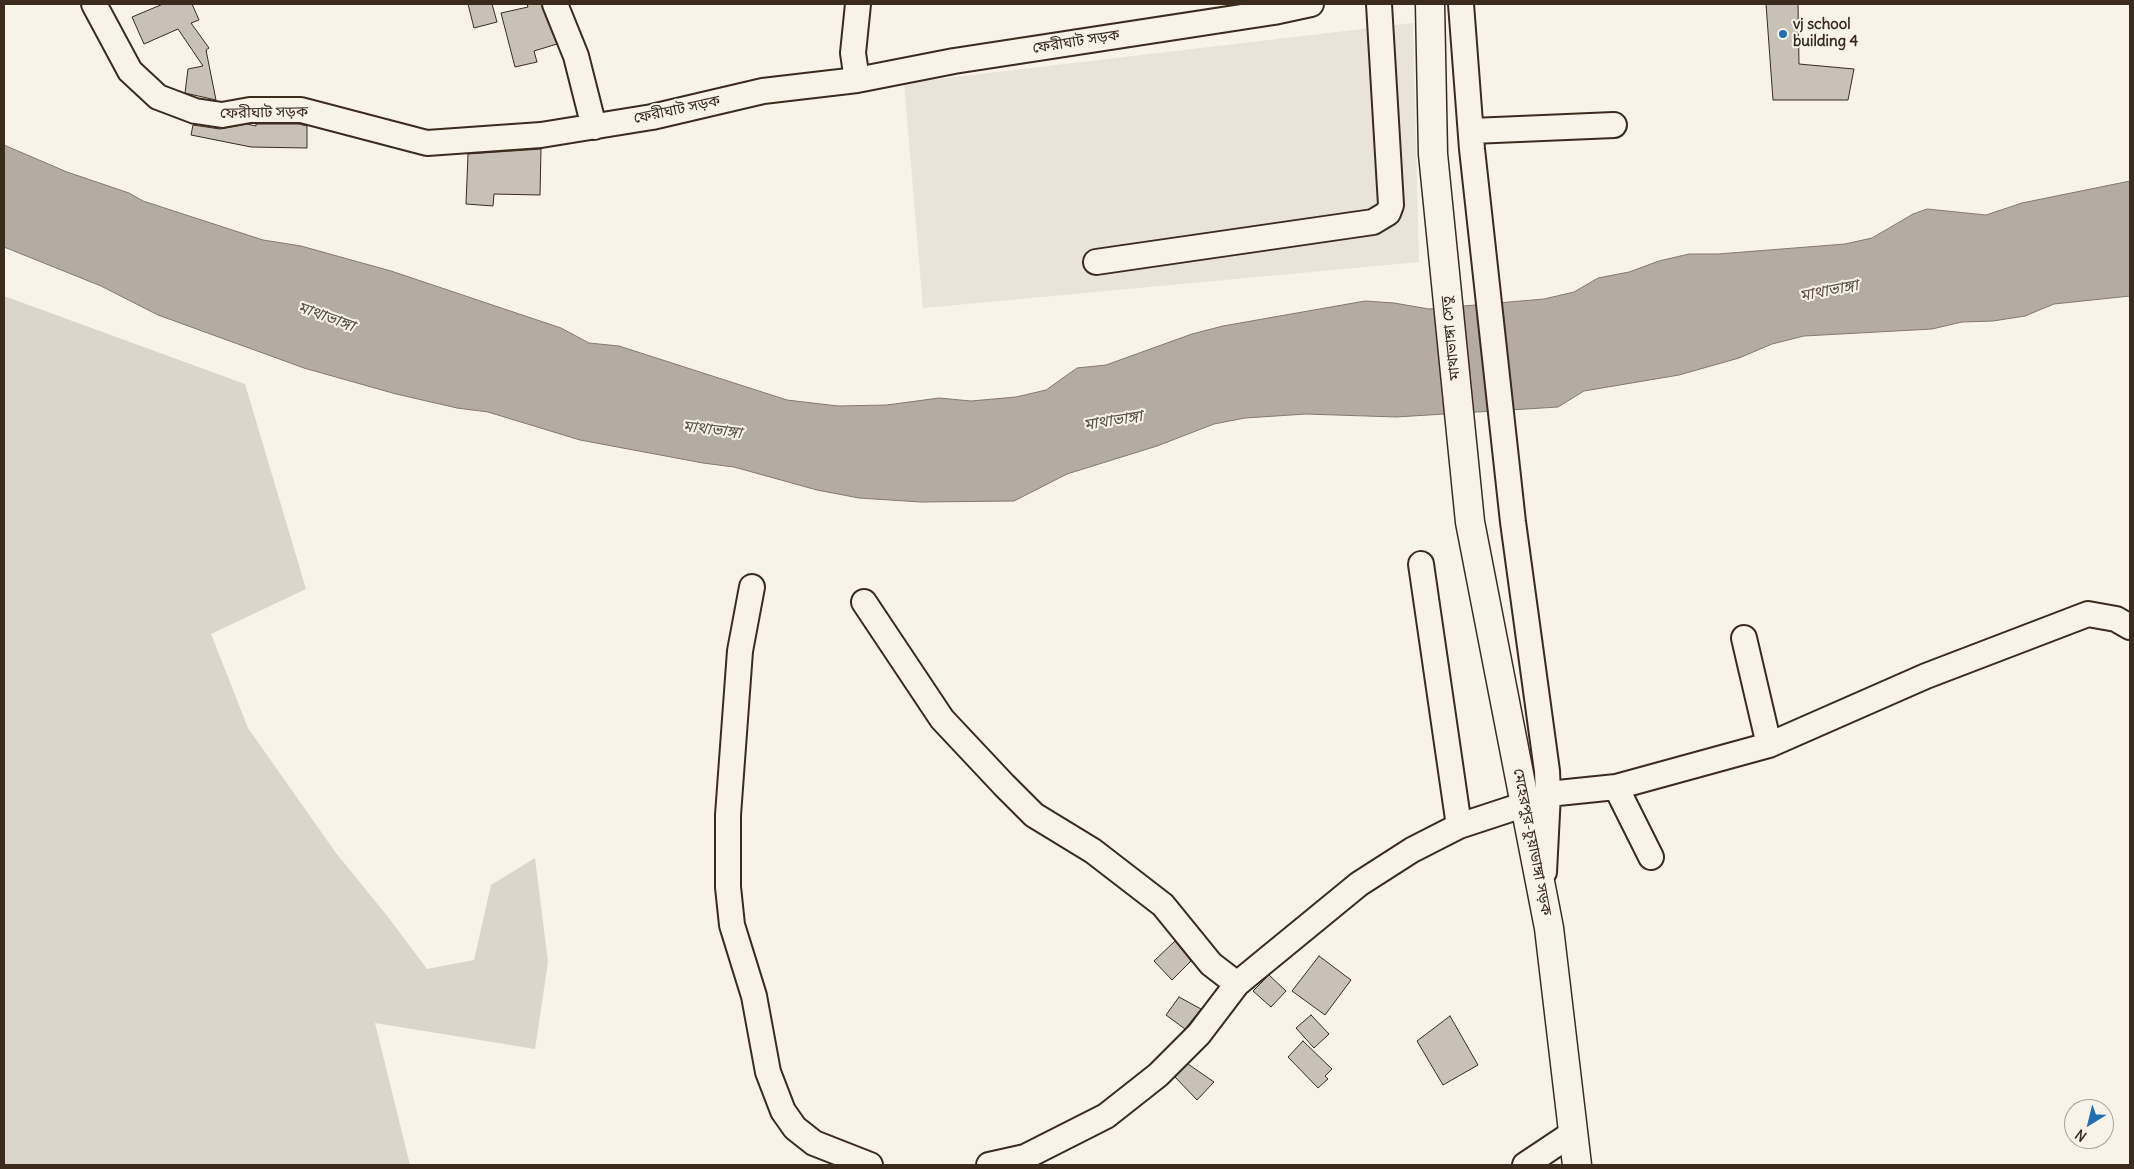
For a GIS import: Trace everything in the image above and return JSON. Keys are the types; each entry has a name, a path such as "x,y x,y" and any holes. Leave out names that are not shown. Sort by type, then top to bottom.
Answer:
{"main road":[{"name":"মাথাভাঙ্গা সেতু","path":"1430,4 1433,154 1470,522"},
{"name":"মেহেরপুর-চুয়াডাঙ্গা সড়ক","path":"1470,522 1537,799 1543,899 1577,1165"}],"street":[{"name":"ফেরীঘাট সড়ক","path":"94,4 130,72 158,97 195,111 222,115 250,110 301,110 427,143 532,136 652,117 764,91 858,80 954,61 1274,12 1311,4"},
{"path":"555,4 576,56 594,126"},
{"path":"858,4 853,54 858,80"},
{"path":"1096,262 1373,222 1388,213 1391,205 1380,4"},
{"path":"1461,4 1472,140 1513,522 1537,799"},
{"path":"1472,140 1614,125"},
{"path":"1421,564 1459,826"},
{"path":"752,587 740,651 728,815 728,887 732,925 754,996 768,1072 783,1111 795,1128 814,1143 870,1165"},
{"path":"864,602 942,719 1004,785 1034,815 1093,851 1163,905 1210,964 1237,984"},
{"path":"990,1165 1025,1157 1106,1116 1165,1068 1199,1034 1237,984 1360,884 1412,850 1459,826 1537,799 1616,788 1769,745 1926,676 2088,614 2116,620 2130,627"},
{"path":"1744,638 1769,745"},
{"path":"1616,788 1651,857"},
{"path":"1525,1165 1573,1133"}],"shaded area":[{"path":"1413,23 1419,262 923,308 904,83"},
{"path":"4,296 245,384 306,589 211,634 248,728 336,853 427,969 474,960 491,885 535,858 548,962 535,1049 375,1023 410,1165 4,1165"}],"water":[{"name":"মাথাভাঙ্গা","path":"4,145 67,172 129,193 143,201 263,240 301,246 391,271 561,328 589,343 619,346 787,400 838,406 887,405 939,398 971,401 1016,397 1046,390 1077,368 1106,365 1192,334 1223,326 1365,301 1394,303 1429,309 1544,299 1574,292 1598,278 1629,272 1659,261 1689,254 1718,254 1845,244 1872,238 1913,214 1927,209 1986,215 2022,203 2130,181 2130,296 2054,304 2025,316 1993,321 1962,322 1932,329 1804,336 1772,344 1739,358 1679,375 1584,391 1558,407 1396,417 1306,414 1245,418 1214,424 1157,446 1067,474 1014,501 921,502 859,498 817,490 734,467 580,440 488,412 457,408 396,394 304,368 158,315 101,286 4,247"}],"building":[{"path":"163,4 192,4 199,20 191,23 209,48 206,50 216,100 185,93 188,69 203,66 178,29 144,44 132,17"},
{"path":"468,4 492,4 497,22 474,28"},
{"path":"527,4 542,4 557,44 534,51 537,62 515,67 501,13 528,7"},
{"name":"vj school building 4","path":"1766,4 1798,4 1799,64 1854,69 1848,100 1773,100"},
{"path":"247,124 256,126 256,124 299,124 307,126 307,148 251,147 191,135 193,125 220,129"},
{"path":"541,149 540,195 494,194 493,206 466,204 468,154"},
{"path":"1175,941 1191,961 1172,980 1154,961"},
{"path":"1319,956 1351,980 1325,1015 1292,991"},
{"path":"1269,975 1286,991 1271,1007 1253,991"},
{"path":"1179,997 1201,1009 1185,1029 1166,1015"},
{"path":"1311,1015 1329,1034 1314,1048 1296,1028"},
{"path":"1450,1016 1478,1065 1443,1085 1417,1041"},
{"path":"1303,1041 1332,1069 1325,1076 1328,1079 1318,1088 1288,1057"},
{"path":"1188,1064 1214,1082 1197,1100 1175,1077"}],"place":[{"name":"vj school building 4","path":"1783,34"}]}
